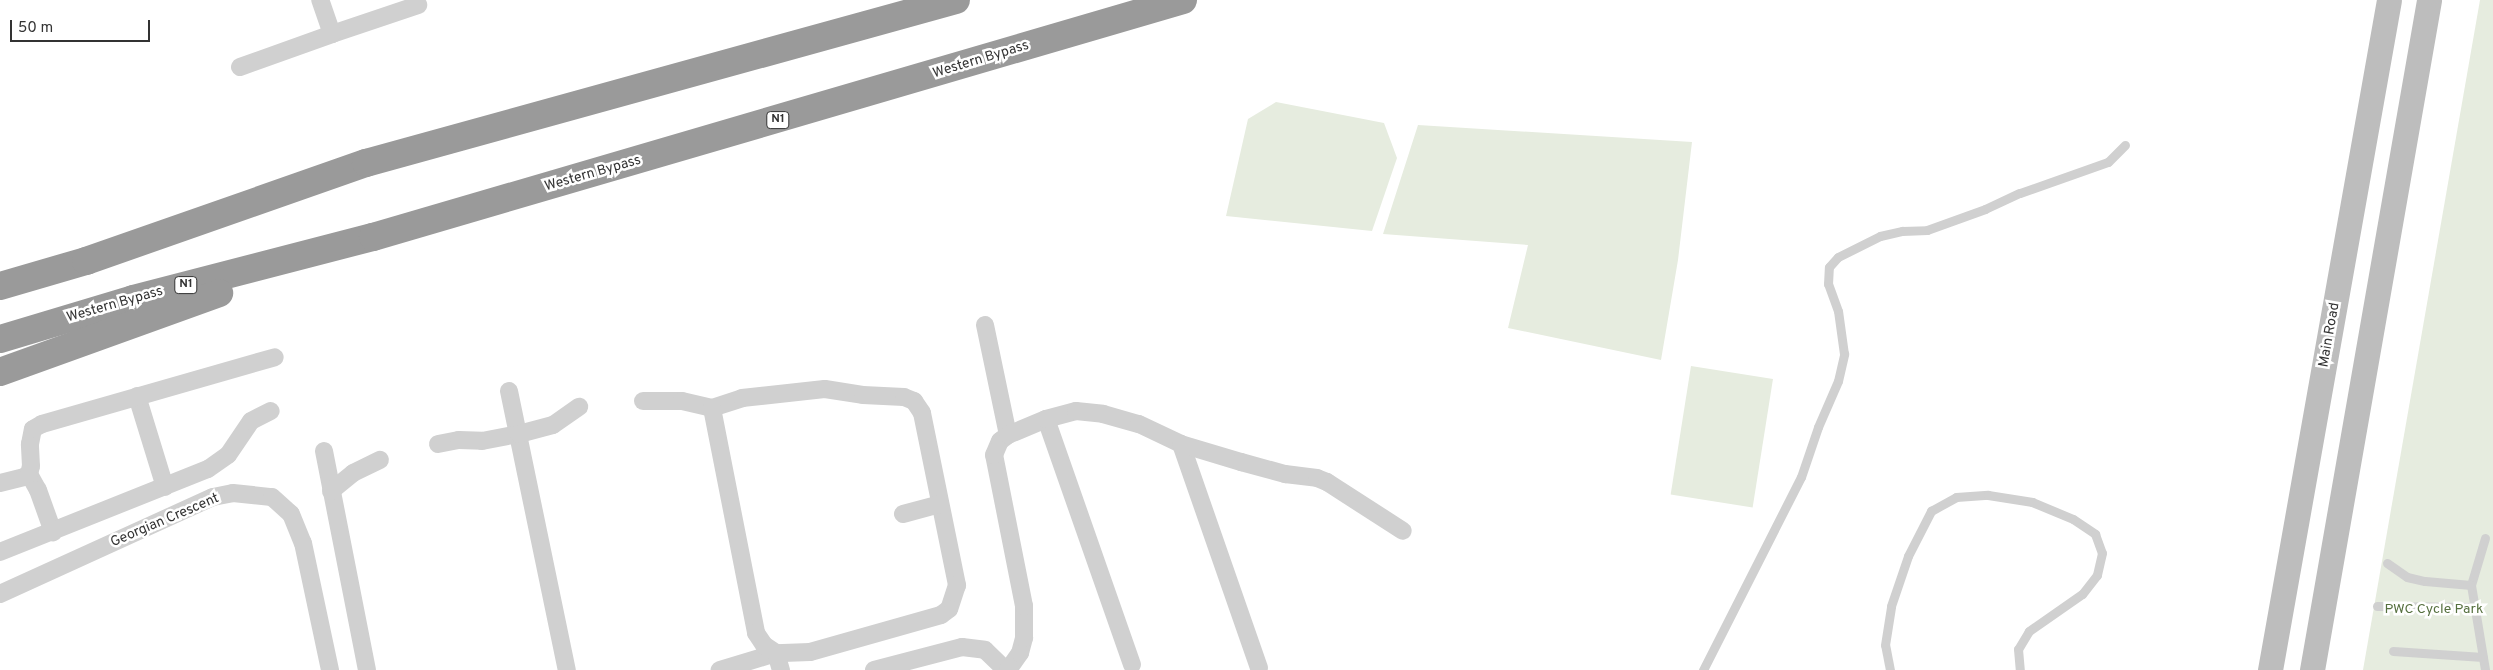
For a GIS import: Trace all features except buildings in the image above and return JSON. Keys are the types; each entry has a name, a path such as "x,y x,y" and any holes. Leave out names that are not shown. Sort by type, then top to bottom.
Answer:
{"highway":[{"path":"0,268 366,163 956,0"},
{"name":"Western Bypass","path":"0,339 133,299 373,237 1183,0"},
{"path":"0,286 86,261 366,163"},
{"path":"0,372 373,237"}],"main road":[{"name":"Main Road","path":"2270,670 2388,0"},
{"path":"2312,670 2429,0"}],"street":[{"path":"320,0 332,34"},
{"path":"240,66 418,5"},
{"path":"985,325 1008,435"},
{"path":"0,483 29,474 32,466 30,444 33,430 42,424 275,357"},
{"path":"643,401 682,401 712,408 742,398 825,390 863,395 904,397 914,401 922,413 957,585 949,609 940,616 810,652 776,653 720,670"},
{"path":"509,391 567,670"},
{"path":"137,396 165,487"},
{"path":"438,444 459,440 482,441 519,434 553,424 579,407"},
{"path":"712,408 756,634 764,645 776,653 781,670"},
{"path":"874,670 962,646 985,650 994,656 1007,670 1020,653 1024,638 1024,606 995,462 997,447 1008,435 1046,419 1076,410 1090,411 1138,424 1181,444 1285,474 1299,474 1322,480 1403,531"},
{"path":"0,552 208,469 228,455 250,421 271,412"},
{"path":"1046,419 1132,664"},
{"path":"1181,444 1259,668"},
{"path":"324,451 367,670"},
{"path":"331,491 354,473 380,460"},
{"path":"29,474 38,490 53,532"},
{"name":"Georgian Crescent","path":"0,594 213,497 233,493 272,497 291,514 303,543 330,670"},
{"path":"903,514 940,504"}],"lane":[{"path":"1703,670 1801,477 1818,427 1838,381 1844,354 1838,311 1828,284 1828,267 1838,257 1880,236 1902,231 1927,230 1985,209 2020,193 2108,162 2125,145"},
{"path":"1890,670 1885,645 1891,606 1908,556 1932,511 1956,498 1988,495 2032,502 2072,519 2095,534 2102,553 2097,575 2082,594 2029,631 2018,649 2020,670"},
{"path":"2485,538 2471,585 2485,670"},
{"path":"2387,563 2407,577 2425,581 2471,585"},
{"path":"2378,606 2474,607"},
{"path":"2393,651 2483,657"}],"green space":[{"name":"PWC Cycle Park","path":"2480,0 2493,0 2493,670 2363,670"},
{"path":"1276,102 1384,123 1397,158 1372,231 1226,216 1248,119"},
{"path":"1418,125 1692,142 1678,260 1661,360 1508,328 1528,245 1383,234"},
{"path":"1691,366 1773,379 1753,507 1671,494"}]}
